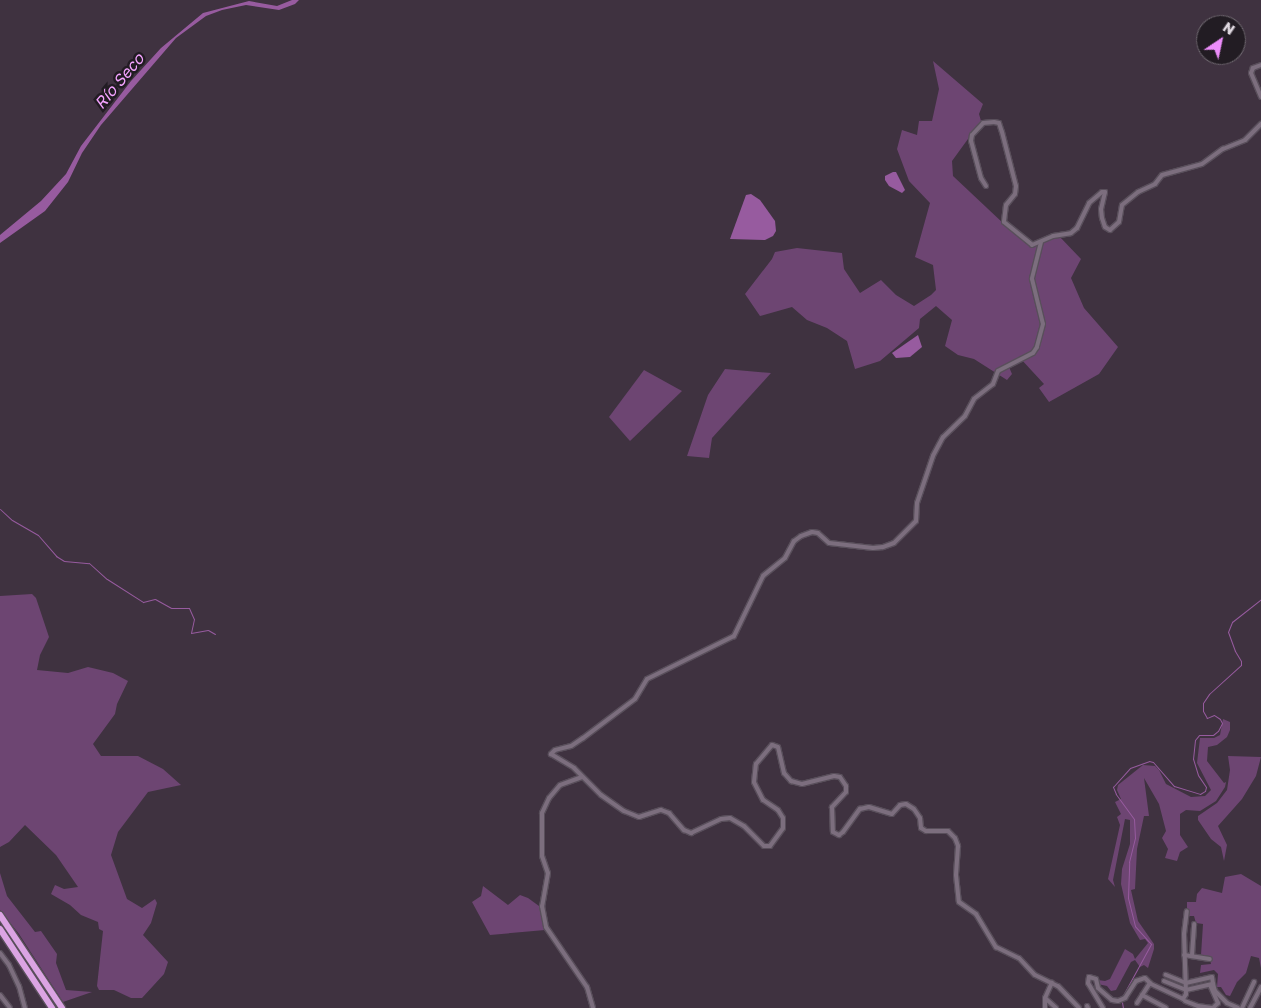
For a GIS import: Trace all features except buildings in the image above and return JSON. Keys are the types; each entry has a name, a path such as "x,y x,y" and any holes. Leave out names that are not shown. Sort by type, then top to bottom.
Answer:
{"highway":[{"path":"0,915 62,1008"},
{"path":"0,929 52,1008"}],"street":[{"path":"1261,66 1253,68 1250,73 1261,97"},
{"path":"986,186 981,178 971,141 972,136 983,123 994,122 999,123 1016,186 1014,194 1006,205 1004,222 1032,245 1053,236 1071,233 1077,228 1089,203 1102,192 1105,192 1106,195 1100,209 1105,227 1110,230 1119,222 1122,205 1138,192 1155,184 1162,175 1202,164 1223,149 1245,140 1261,124"},
{"path":"1041,242 1032,279 1043,324 1037,347 1033,353 998,371 988,390 974,399 965,416 943,437 933,456 917,502 916,521 894,543 883,547 873,548 829,543 818,533 812,532 801,536 794,541 785,558 763,576 734,636 647,679 636,698 583,738 571,746 556,750 552,754 574,768 601,795 624,811 639,817 661,810 669,813 684,830 690,833 721,819 730,818 744,826 764,846 770,846 783,828 783,818 778,810 763,800 754,782 756,764 772,745 778,747 784,773 791,781 802,784 834,776 840,777 846,786 842,797 832,807 833,832 839,834 843,832 860,809 869,807 892,814 900,805 906,804 920,818 922,828 926,830 948,831 955,838 958,846 956,875 959,902 976,914 996,947 1019,958 1035,975 1052,982 1079,1008"},
{"path":"582,777 560,785 549,798 542,813 542,856 548,873 542,906 546,927 587,987 592,1008"},
{"path":"1103,1008 1088,983 1089,977 1096,979 1096,986 1106,996 1118,1002 1125,998 1136,981 1145,978 1150,983 1182,999 1186,994 1184,934 1187,911"},
{"path":"1192,956 1194,924"},
{"path":"0,953 9,965 19,986 25,1008"},
{"path":"1184,955 1210,959"},
{"path":"1166,975 1186,983 1212,977 1212,984 1218,1003 1209,1007 1199,1007 1185,1001"},
{"path":"1164,981 1186,990 1212,984"},
{"path":"1045,1008 1045,998 1052,982"},
{"path":"1212,984 1215,991 1229,1004 1240,1008 1254,982"},
{"path":"1137,1004 1150,983"},
{"path":"1250,1008 1261,987"},
{"path":"0,995 10,1008"},
{"path":"1142,995 1166,1008"},
{"path":"1045,998 1056,1008"},
{"path":"1209,1002 1209,1007"},
{"path":"1226,1008 1229,1004"}],"shaded area":[{"path":"292,0 299,0 295,4 279,10 246,5 222,10 206,16 176,38 101,125 82,153 68,182 45,211 0,243 0,235 41,201 66,174 81,146 131,81 161,48 203,13 249,1 277,6"},
{"path":"933,61 983,104 979,114 981,121 952,161 953,176 1004,224 1031,245 1037,246 1059,236 1081,259 1071,278 1084,308 1118,347 1099,374 1049,402 1039,388 1044,384 1020,358 1009,367 1012,374 1007,380 974,359 958,355 945,346 952,320 936,306 920,319 919,328 880,361 855,369 847,341 827,328 807,320 792,307 760,316 745,294 772,259 775,252 797,248 842,253 844,269 860,293 881,280 896,295 914,306 936,290 933,265 915,257 930,203 909,181 897,149 902,130 917,135 919,121 932,121 939,89"},
{"path":"896,172 905,190 902,193 889,186 885,180 885,176"},
{"path":"751,194 760,200 775,221 776,231 773,236 765,240 730,239 746,195"},
{"path":"918,335 922,347 910,357 896,358 892,353"},
{"path":"725,369 771,373 712,438 709,458 687,456 708,395"},
{"path":"644,370 682,391 630,441 609,417"},
{"path":"32,594 36,598 49,637 40,655 37,670 68,673 88,667 113,673 128,681 117,704 115,714 93,744 101,756 138,756 163,769 181,785 148,792 118,832 111,855 127,899 142,908 155,899 157,903 151,923 143,935 168,962 164,974 142,998 131,998 114,990 99,990 97,986 103,931 99,929 98,922 81,915 70,905 51,894 55,885 64,889 78,887 56,855 25,825 9,842 0,847 0,596"},
{"path":"1223,719 1230,722 1230,730 1227,737 1217,745 1208,747 1207,761 1224,783 1226,782 1225,787 1216,801 1200,811 1186,810 1180,814 1180,835 1188,847 1180,852 1177,861 1165,858 1168,849 1162,838 1166,831 1159,804 1144,778 1149,816 1144,816 1137,849 1135,889 1131,890 1138,921 1154,944 1154,949 1148,968 1144,965 1140,967 1135,960 1131,962 1116,990 1111,991 1107,986 1098,984 1098,980 1105,981 1110,979 1125,949 1133,954 1135,959 1148,943 1145,939 1140,940 1130,923 1121,884 1122,869 1130,844 1130,820 1125,819 1113,880 1115,887 1108,879 1120,825 1117,817 1121,814 1115,802 1121,799 1117,790 1118,785 1143,765 1155,766 1166,784 1191,797 1205,796 1211,790 1197,763 1200,738 1214,738 1220,735"},
{"path":"1228,756 1261,757 1256,776 1242,799 1218,826 1227,845 1224,861 1221,847 1211,839 1198,820 1198,816 1217,803 1227,790 1230,770"},
{"path":"0,873 7,896 35,932 41,931 57,954 56,963 66,990 92,992 63,1002 19,934 0,910"},
{"path":"1241,874 1261,886 1261,968 1259,958 1251,956 1246,973 1237,982 1230,996 1226,995 1221,987 1217,987 1218,974 1214,970 1200,973 1201,965 1211,964 1210,959 1201,955 1203,924 1196,923 1194,916 1187,916 1187,902 1196,902 1197,894 1202,888 1222,893 1225,877"},
{"path":"483,886 508,905 520,895 528,898 539,906 545,930 490,935 472,902 481,896"}],"waterway":[{"path":"0,509 12,520 38,535 56,556 64,561 89,563 107,579 143,602 155,599 171,608 189,608 194,619 191,633 208,630 215,634"},
{"path":"1121,999 1151,944 1135,926 1128,898 1129,862 1135,838 1134,819 1113,787 1130,768 1149,761 1153,762 1174,786 1200,794 1205,791 1206,787 1198,775 1193,759 1195,740 1199,735 1213,735 1218,731 1222,723 1214,715 1207,718 1203,711 1203,703 1209,694 1241,665 1228,632 1232,622 1261,599"},
{"path":"1122,1002 1123,1008"}],"water label":[{"name":"Río Seco","path":"119,81"}]}
